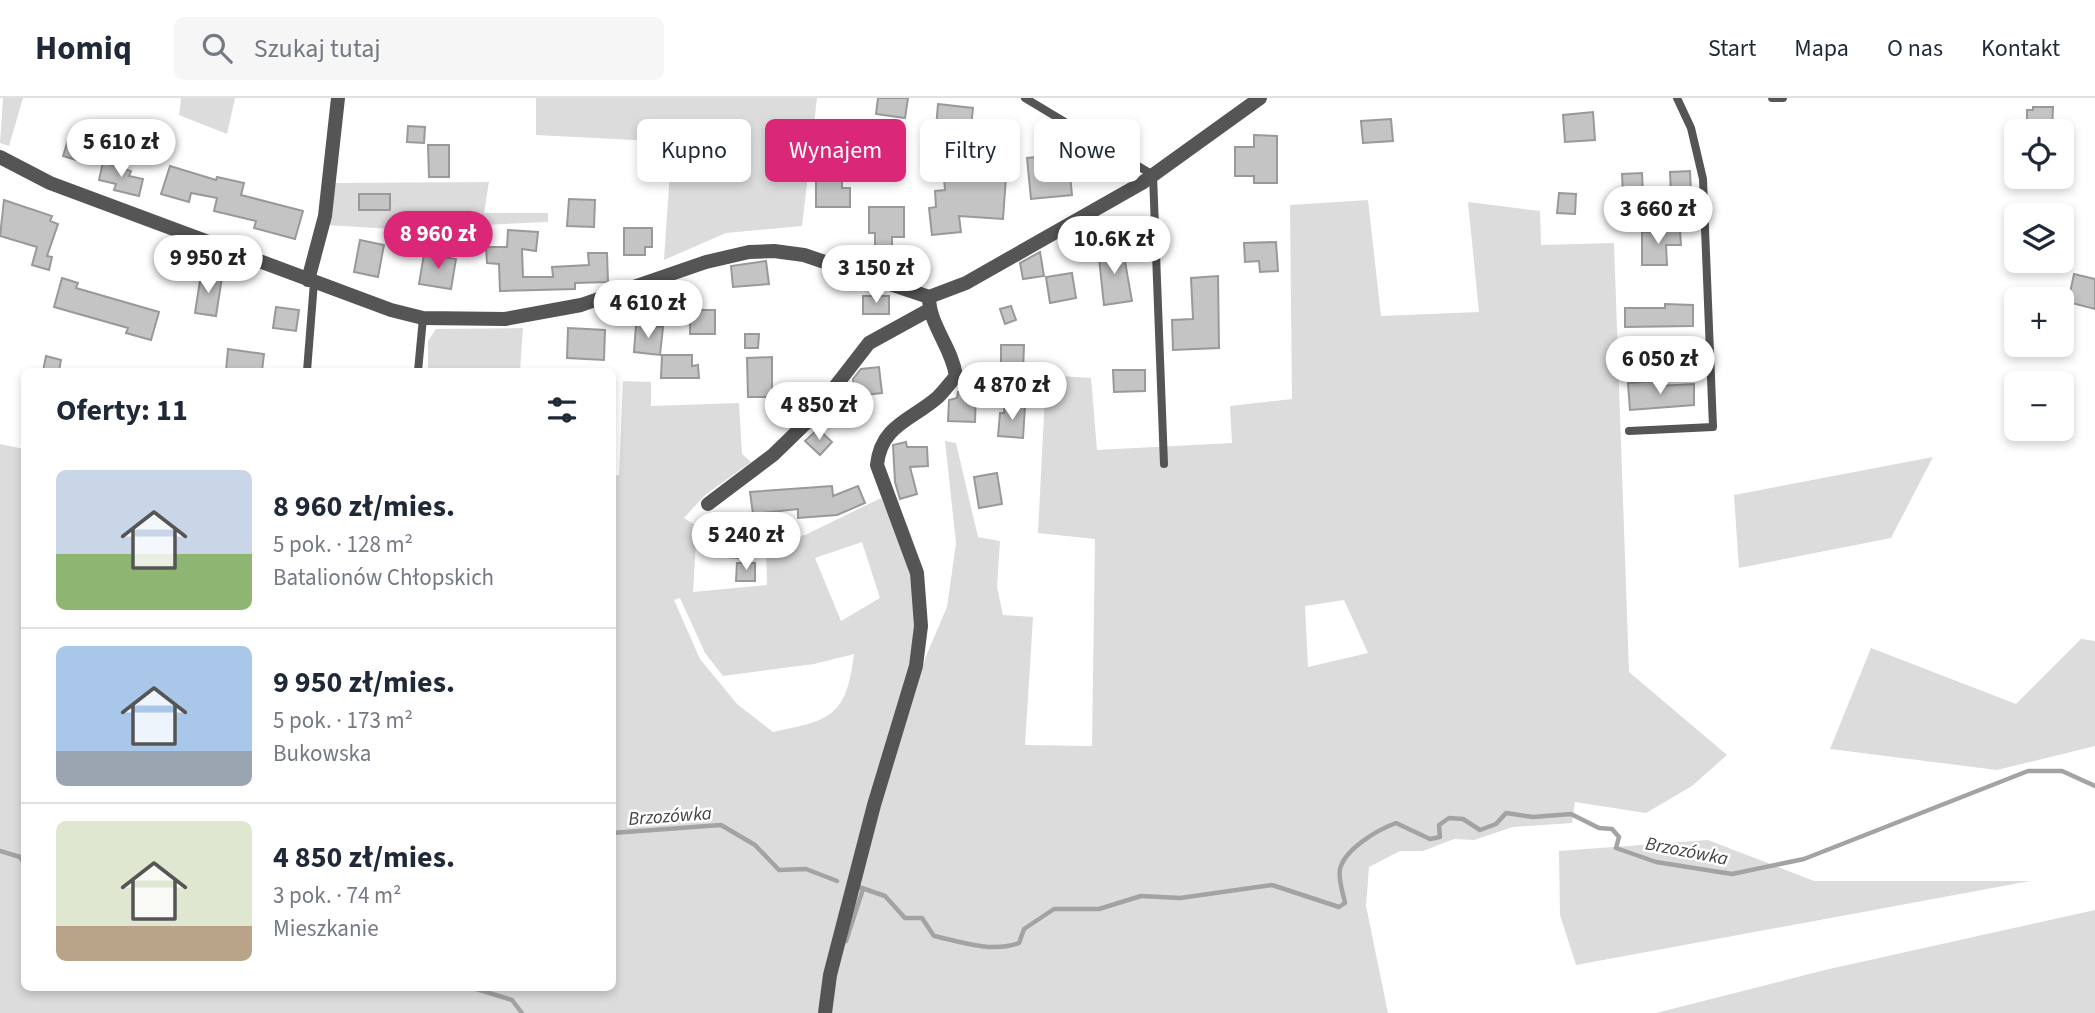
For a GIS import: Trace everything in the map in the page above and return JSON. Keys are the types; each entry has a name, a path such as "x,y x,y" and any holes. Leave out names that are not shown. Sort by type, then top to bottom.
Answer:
{"street":[{"path":"311,281 325,216 338,98"},
{"path":"708,504 773,455 810,419 869,343 929,304 1153,175 1260,98"},
{"path":"0,157 50,183 391,310 423,318 506,319 547,312 581,305 706,262 774,251 804,255 929,304 954,360 956,376 938,397 890,431 879,448 877,465 917,573 921,626 916,666 874,805 830,975 825,1013"}],"lane":[{"path":"1025,98 1153,175 1164,464"},
{"path":"1629,431 1713,427 1703,179 1691,128 1677,98"},
{"path":"1772,98 1783,98"},
{"path":"307,368 311,281"},
{"path":"418,368 423,318"}],"shaded area":[{"path":"3,98 23,98 9,146 0,143"},
{"path":"181,98 235,98 227,134 179,115"},
{"path":"536,98 817,98 815,119 765,119 765,182 807,182 802,226 726,233 664,260 669,182 751,182 751,119 637,119 637,140 536,135"},
{"path":"489,182 484,213 548,213 548,222 393,229 325,225 332,183"},
{"path":"1368,200 1381,316 1479,312 1468,202 1540,211 1541,245 1614,243 1629,672 1727,755 1692,786 1646,813 1575,802 1572,823 1513,827 1474,840 1454,839 1423,851 1400,851 1369,867 1366,906 1388,1013 0,1013 0,444 21,448 21,991 616,991 616,475 619,475 623,381 651,382 651,406 739,403 742,454 751,462 705,495 684,518 697,526 693,592 767,585 766,544 805,535 881,498 911,573 915,627 906,681 873,786 891,773 926,656 947,607 956,543 945,441 956,443 978,537 1000,541 997,587 1003,615 1033,617 1025,745 1092,746 1095,539 1038,533 1046,375 1091,378 1097,450 1232,443 1230,406 1292,399 1290,205","holes":["862,542 880,598 841,621 815,558","680,598 705,653 723,676 814,664 854,654 851,675 840,704 822,719 773,732 737,704 700,659 674,600","1344,600 1368,653 1308,667 1305,606"]},
{"path":"523,328 520,368 428,368 428,341 436,329"},
{"path":"1933,457 1891,538 1739,568 1734,495"},
{"path":"2081,639 2095,641 2095,746 1997,770 1830,749 1871,648 2016,704"},
{"path":"1708,840 1814,881 2030,881 1576,965 1560,915 1559,851"},
{"path":"2095,910 2095,1013 1656,1013 1825,970"}],"building":[{"path":"878,98 908,98 905,118 876,114"},
{"path":"938,104 973,108 972,119 937,119"},
{"path":"2033,107 2053,107 2052,119 2027,119 2027,110 2033,110"},
{"path":"1593,112 1595,140 1565,142 1563,115"},
{"path":"1391,119 1393,141 1363,143 1361,121"},
{"path":"408,126 425,127 424,143 407,142"},
{"path":"71,131 98,140 90,164 63,156"},
{"path":"1254,135 1277,136 1277,183 1254,183 1254,176 1235,176 1235,147 1254,147"},
{"path":"428,145 449,145 449,177 429,177"},
{"path":"1034,157 1034,182 1071,182 1072,195 1031,199 1027,158"},
{"path":"103,162 131,171 129,176 143,179 139,196 114,190 116,184 99,180"},
{"path":"170,166 216,180 217,177 244,183 241,195 303,211 295,239 254,228 256,221 214,211 217,198 191,193 189,202 161,194"},
{"path":"1690,171 1691,192 1671,193 1670,172"},
{"path":"1642,173 1643,195 1623,195 1622,174"},
{"path":"816,182 842,182 842,188 850,188 850,207 816,207"},
{"path":"944,182 1006,182 1003,219 959,216 961,232 932,235 929,208 936,207 935,191 945,190"},
{"path":"1559,193 1576,194 1575,214 1557,213"},
{"path":"359,194 390,194 390,210 359,210"},
{"path":"569,199 595,200 594,227 567,226"},
{"path":"4,200 52,216 50,221 58,224 47,256 52,257 49,270 32,265 37,247 0,236"},
{"path":"869,207 904,207 904,237 892,237 892,246 875,246 875,233 869,233"},
{"path":"624,228 652,228 652,247 645,247 645,255 624,255"},
{"path":"508,230 538,232 536,251 522,249 523,277 553,277 552,267 589,265 588,253 607,253 608,282 575,283 575,289 500,291 499,264 487,263 486,247 507,247"},
{"path":"1680,230 1681,245 1666,245 1667,265 1642,265 1642,232"},
{"path":"360,240 384,245 378,277 354,272"},
{"path":"1276,242 1278,271 1260,272 1259,261 1245,262 1244,243"},
{"path":"1122,245 1132,301 1104,305 1098,249"},
{"path":"1040,252 1044,276 1023,279 1020,263"},
{"path":"424,254 456,259 451,289 419,284"},
{"path":"766,261 769,284 733,287 731,266"},
{"path":"1072,273 1076,298 1050,303 1046,277"},
{"path":"201,274 222,277 216,316 195,313"},
{"path":"2074,274 2095,279 2095,309 2074,304 2074,287 2071,287"},
{"path":"1218,276 1219,348 1173,350 1172,320 1193,319 1191,278"},
{"path":"62,278 78,283 76,288 159,312 151,340 126,333 128,328 54,307"},
{"path":"863,296 889,296 889,314 863,314"},
{"path":"1665,304 1693,305 1693,326 1625,327 1625,308 1665,308"},
{"path":"1011,306 1016,320 1005,324 1000,309"},
{"path":"276,307 299,310 296,331 273,328"},
{"path":"690,310 715,310 715,334 690,334"},
{"path":"636,325 663,327 660,355 634,352"},
{"path":"568,328 605,330 604,360 567,358"},
{"path":"745,334 759,334 758,348 745,348"},
{"path":"1001,345 1024,345 1023,371 1001,370"},
{"path":"228,349 264,354 262,368 226,368"},
{"path":"662,355 692,355 692,366 698,365 699,378 661,378"},
{"path":"46,356 61,360 60,368 44,368"},
{"path":"772,357 772,397 748,397 747,358"},
{"path":"879,367 882,393 855,396 853,379 861,369"},
{"path":"1113,370 1145,370 1145,391 1114,392"},
{"path":"1656,381 1657,386 1694,384 1694,405 1630,410 1628,383"},
{"path":"958,392 976,392 975,422 948,421 949,400 957,398"},
{"path":"1005,404 1025,406 1023,438 998,436 1000,413 1004,413"},
{"path":"818,429 832,442 820,455 805,441"},
{"path":"906,442 907,447 927,447 928,466 910,467 917,494 900,499 895,482 893,445"},
{"path":"997,473 1002,504 979,508 974,477"},
{"path":"832,486 833,496 858,486 865,503 837,515 798,518 798,509 753,514 750,492"},
{"path":"715,530 742,532 740,558 712,556"},
{"path":"737,563 755,563 755,581 736,581"}],"waterway":[{"name":"Brzozówka","path":"859,887 885,896 905,918 922,918 934,936 976,946 998,947 1019,943 1024,929 1054,909 1099,909 1141,896 1180,898 1272,885 1339,907 1345,903 1340,869 1348,854 1380,830 1396,823 1430,839 1440,837 1439,825 1449,818 1463,819 1480,830 1496,824 1506,813 1533,817 1571,814 1599,828 1612,829 1619,837 1616,848 1656,862 1732,874 1804,859 2028,771 2062,771 2095,786"},
{"name":"Brzozówka","path":"616,833 721,825 755,845 779,870 806,869 837,881"},
{"name":"Brzozówka","path":"0,851 21,858"},
{"path":"846,941 863,889"},
{"path":"483,991 512,1000 522,1013"}]}
